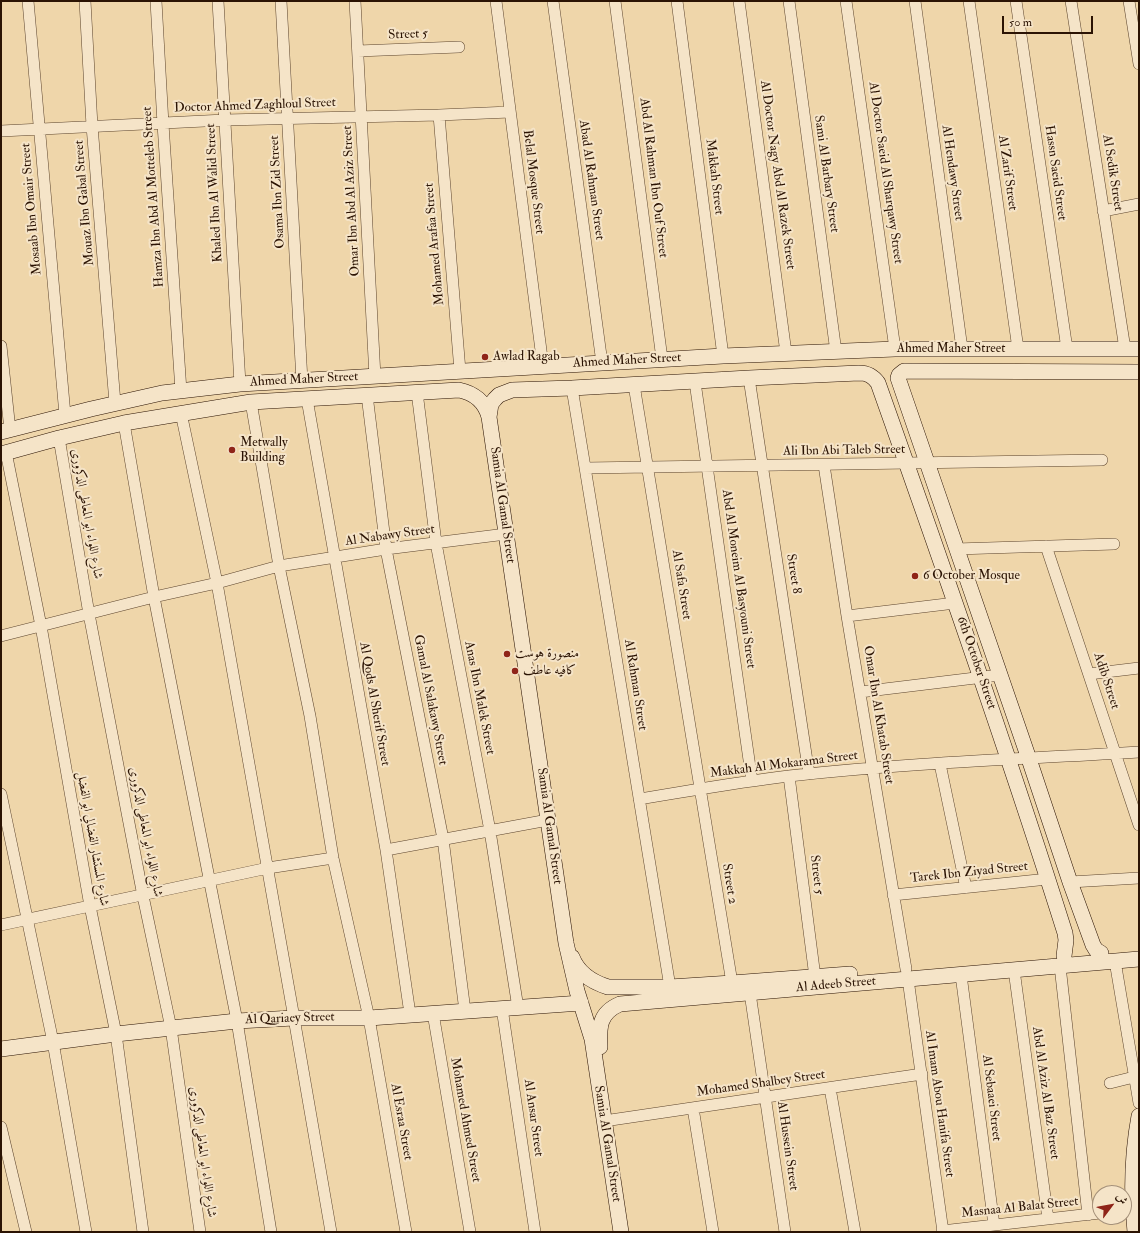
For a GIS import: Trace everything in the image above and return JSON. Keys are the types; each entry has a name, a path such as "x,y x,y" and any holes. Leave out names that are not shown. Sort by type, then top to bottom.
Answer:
{"street":[{"name":"Mosaab Ibn Omair Street","path":"28,1 65,415"},
{"name":"Mouaz Ibn Gabal Street","path":"85,1 92,126 116,403"},
{"name":"Hamza Ibn Abd Al Motteleb Street","path":"156,1 162,124 181,391"},
{"name":"Khaled Ibn Al Walid Street","path":"218,1 240,384"},
{"name":"Osama Ibn Zid Street","path":"282,1 302,381"},
{"name":"Omar Ibn Abd Al Aziz Street","path":"355,1 375,376"},
{"name":"Belal Mosque Street","path":"496,1 543,366"},
{"name":"Abad Al Rahman Street","path":"553,1 602,363"},
{"name":"Abd Al Rahman Ibn Ouf Street","path":"615,1 662,359"},
{"name":"Makkah Street","path":"677,1 723,356"},
{"name":"Al Doctor Nagy Abd Al Razek Street","path":"740,1 786,353"},
{"name":"Sami Al Barbary Street","path":"789,1 836,352"},
{"name":"Al Doctor Saeid Al Sharqawy Street","path":"846,1 895,349"},
{"name":"Al Hendawy Street","path":"915,1 962,349"},
{"name":"Al Zarif Street","path":"969,1 1018,349"},
{"name":"Hassn Saeid Street","path":"1016,1 1067,349"},
{"name":"Al Sedik Street","path":"1070,1 1103,211 1132,349"},
{"path":"1129,1 1139,64"},
{"name":"Street 5","path":"358,51 459,47"},
{"name":"Doctor Ahmed Zaghloul Street","path":"1,131 225,120 510,112"},
{"name":"Mohamed Arafaa Street","path":"439,115 460,371"},
{"path":"1103,211 1139,204"},
{"path":"1,346 6,431"},
{"name":"Ahmed Maher Street","path":"6,431 116,403 181,391 240,384 786,353 895,349 1132,349"},
{"path":"511,368 512,390"},
{"name":"Ahmed Maher Street","path":"899,375 904,371 1139,372"},
{"name":"Ahmed Maher Street","path":"489,417 491,404 495,399 499,395 512,390 859,373 871,375"},
{"name":"6th October Street","path":"871,375 878,383 907,464 981,678 1048,879 1065,933 1066,940 1062,961"},
{"name":"6th October Street","path":"899,375 898,382 1029,759 1070,882 1093,945 1096,950 1101,953"},
{"name":"Street 8","path":"749,378 809,774"},
{"name":"Abd Al Moneim Al Basyouni Street","path":"695,382 752,781"},
{"name":"Al Safa Street","path":"634,385 699,789"},
{"name":"Al Rahman Street","path":"572,388 670,987"},
{"name":"Ahmed Maher Street","path":"4,453 95,429 124,423 251,402 452,390 465,391 471,394 481,402 488,411 489,417"},
{"name":"Anas Ibn Malek Street","path":"417,392 436,543 490,831 518,1008"},
{"name":"Gamal Al Salakawy Street","path":"367,395 386,549 443,839 466,1011"},
{"name":"Al Qods Al Sherif Street","path":"307,399 386,850 410,1014"},
{"name":"Al Esraa Street","path":"251,402 279,566 310,716 333,858 369,1018 406,1232"},
{"path":"91,409 95,429"},
{"path":"182,413 217,583 268,868 330,1232"},
{"name":"Samia Al Gamal Street","path":"489,417 566,943 572,974 592,1038 621,1232"},
{"path":"124,423 154,597 237,1021 271,1232"},
{"name":"شارع اللواء ابو المعاطى الدكرورى","path":"59,438 89,614 143,896 171,1028 200,1232"},
{"name":"شارع المستشار الفضالي ابو الفضل","path":"4,453 41,626 90,906 116,1034 143,1232"},
{"name":"Ali Ibn Abi Taleb Street","path":"586,468 1102,460"},
{"name":"Omar Ibn Al Khatab Street","path":"824,465 847,616 907,974"},
{"name":"Al Nabawy Street","path":"1,636 154,597 217,583 279,566 386,549 506,534"},
{"path":"956,549 1114,544"},
{"name":"Adib Street","path":"1046,546 1139,825"},
{"path":"847,616 955,603"},
{"path":"1089,674 1139,668"},
{"path":"860,692 1000,675"},
{"name":"Makkah Al Mokarama Street","path":"639,799 752,781 809,774 1008,759 1139,752"},
{"path":"940,764 966,888"},
{"name":"Street 5","path":"789,776 815,977"},
{"name":"Street 2","path":"699,789 732,984"},
{"path":"1,794 53,1042 86,1232"},
{"path":"386,850 548,820"},
{"path":"1,925 143,896 268,868 333,858"},
{"path":"1070,882 1139,878"},
{"name":"Tarek Ibn Ziyad Street","path":"893,895 1048,879"},
{"name":"Al Adeeb Street","path":"566,943 573,960 587,978 601,985 618,988 732,984 815,977 907,974 961,975 1014,970 1101,953 1139,950"},
{"name":"Al Adeeb Street","path":"598,1082 601,1067 600,1027 605,1015 620,1004 750,993 907,974 1062,961 1115,961 1139,959"},
{"path":"1062,961 1088,1215"},
{"path":"1115,961 1139,1103"},
{"name":"Abd Al Aziz Al Baz Street","path":"1014,970 1048,1219"},
{"name":"Al Imam Abou Hanifa Street","path":"907,974 943,1231"},
{"name":"Al Sebaaei Street","path":"961,975 994,1225"},
{"name":"Al Hussein Street","path":"750,993 785,1232"},
{"name":"Al Qariaey Street","path":"1,1049 116,1034 237,1021 294,1018 369,1018 581,1003"},
{"name":"Al Ansar Street","path":"502,1008 535,1232"},
{"name":"Mohamed Ahmed Street","path":"433,1013 470,1232"},
{"name":"Mohamed Shalbey Street","path":"604,1121 922,1074"},
{"path":"1110,1083 1134,1077"},
{"path":"830,1088 855,1232"},
{"path":"693,1108 713,1232"},
{"path":"1136,1232 1133,1207 1133,1177 1134,1140 1139,1116"},
{"path":"1,1127 26,1232"},
{"name":"Masnaa Al Balat Street","path":"943,1231 1092,1214"}],"place":[{"name":"Awlad Ragab","path":"485,357"},
{"name":"Metwally Building","path":"232,450"},
{"name":"6 October Mosque","path":"915,576"},
{"name":"منصورة هوست","path":"507,654"},
{"name":"كافيه عاطف","path":"515,671"}]}
